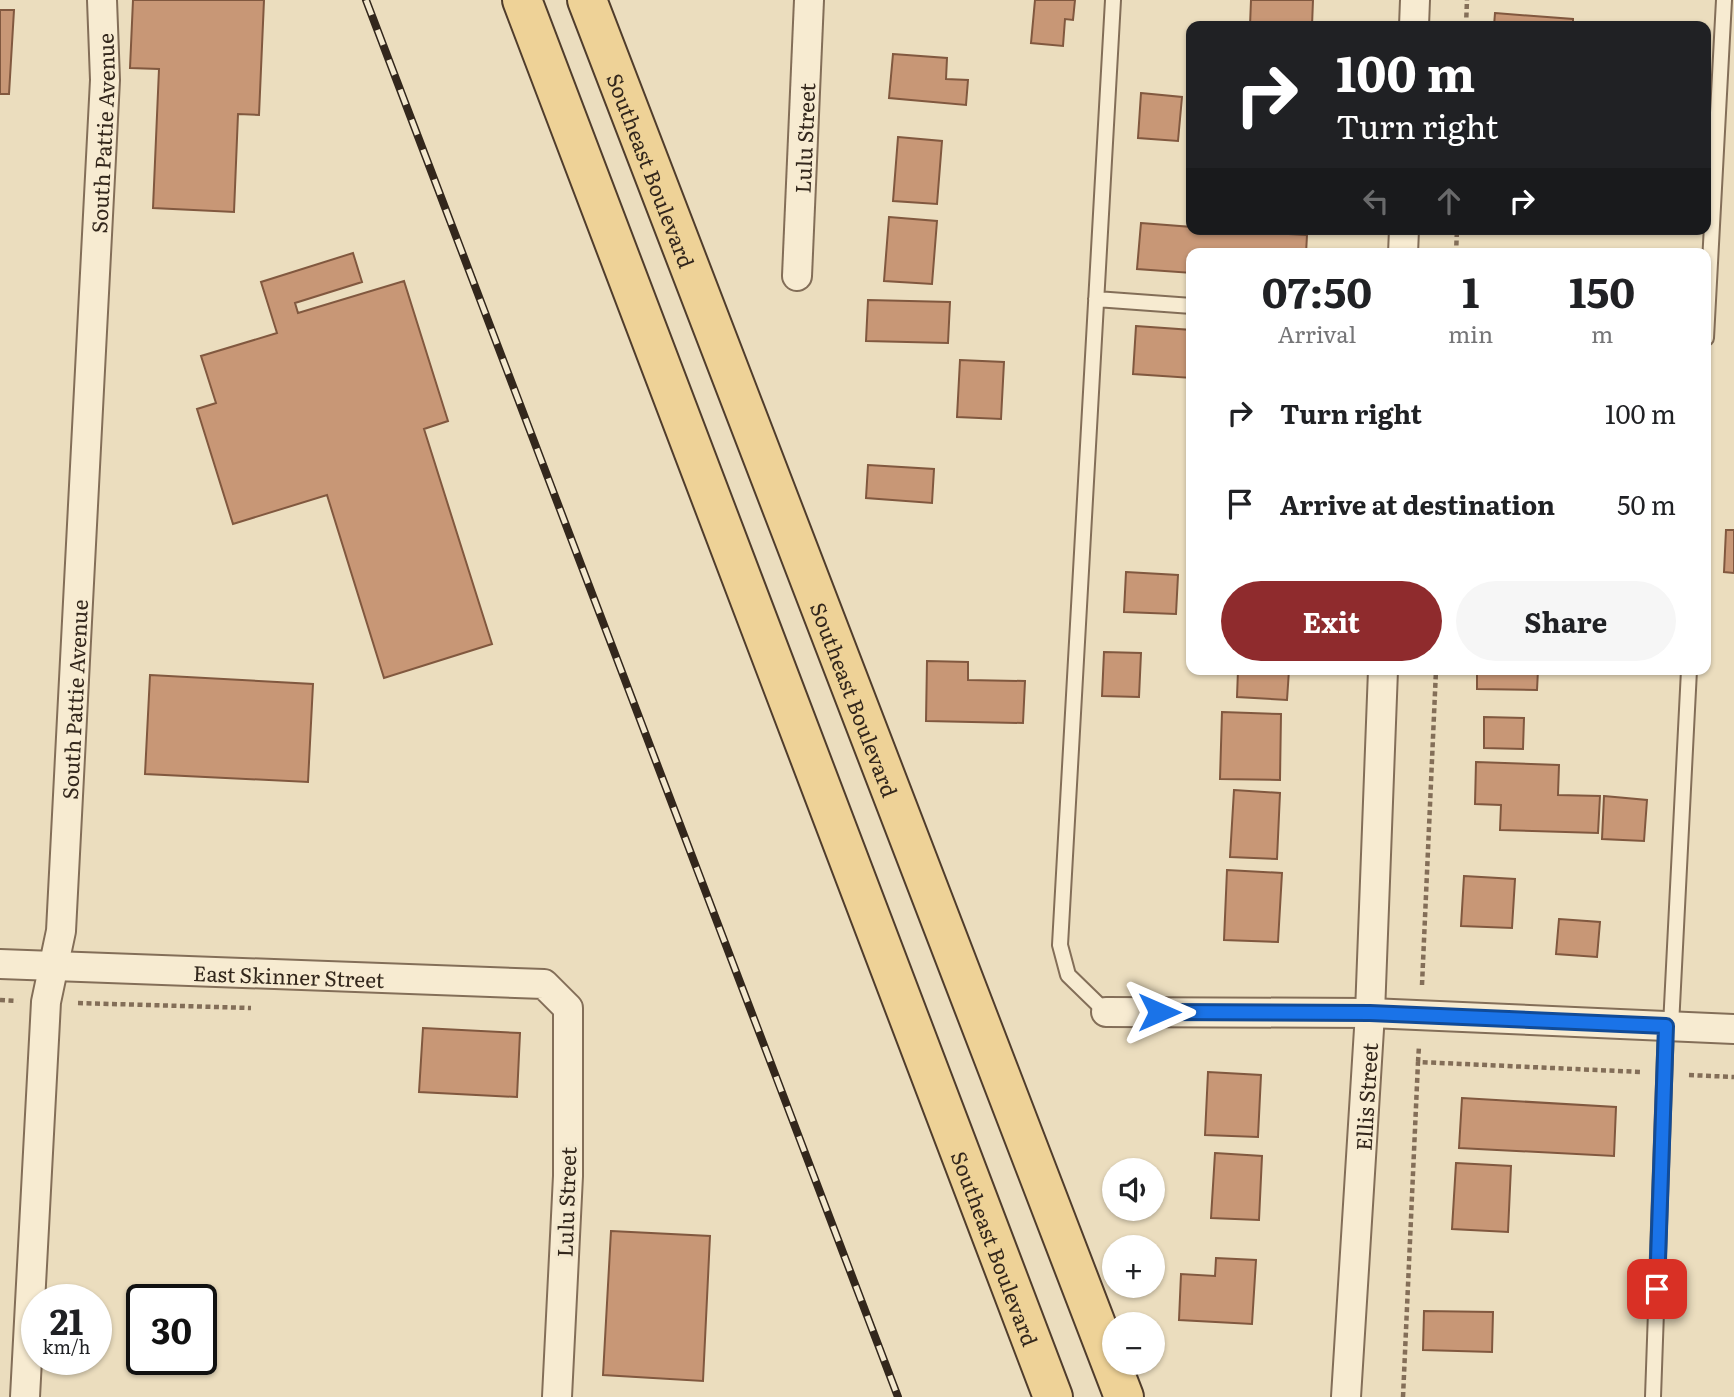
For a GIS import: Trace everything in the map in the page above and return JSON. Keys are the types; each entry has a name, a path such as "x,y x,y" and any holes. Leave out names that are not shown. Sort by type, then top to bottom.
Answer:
{"main road":[{"name":"Southeast Boulevard","path":"522,0 1054,1397"},
{"name":"Southeast Boulevard","path":"587,0 1124,1397"}],"street":[{"name":"South Pattie Avenue","path":"25,1397 46,1002 61,930 104,94 102,0"},
{"name":"Lulu Street","path":"797,275 809,0"},
{"path":"1414,21 1415,0"},
{"name":"Ellis Street","path":"1346,1397 1370,1013 1383,675"},
{"name":"East Skinner Street","path":"0,964 544,984 568,1008"},
{"name":"Lulu Street","path":"557,1397 568,1176 568,1008"},
{"path":"1106,1012 1370,1013 1734,1029"}],"lane":[{"path":"1106,1012 1068,975 1060,945 1113,0"},
{"path":"1711,248 1724,0"},
{"path":"1096,299 1186,306"},
{"path":"1653,1397 1664,1073 1689,675"}],"path":[{"path":"1466,21 1468,0"},
{"path":"1403,1397 1436,675"},
{"path":"1419,1062 1734,1077"}],"building":[{"path":"133,0 264,0 259,115 238,114 234,212 153,208 159,69 130,68"},
{"path":"1035,0 1075,0 1073,20 1065,19 1063,46 1031,43"},
{"path":"1251,0 1313,0 1312,21 1250,21"},
{"path":"0,10 14,10 9,94 0,94"},
{"path":"1495,13 1573,19 1573,21 1494,21"},
{"path":"893,54 947,58 946,79 968,80 966,105 889,98"},
{"path":"1141,93 1182,97 1178,141 1138,138"},
{"path":"898,137 942,141 937,204 893,201"},
{"path":"889,217 937,221 932,284 884,281"},
{"path":"1141,223 1186,227 1186,235 1307,235 1306,248 1186,248 1186,273 1137,269"},
{"path":"353,253 362,282 295,303 298,313 404,281 448,421 424,429 492,644 384,678 327,495 233,524 197,409 216,403 201,356 277,333 261,282"},
{"path":"868,300 950,302 948,343 866,341"},
{"path":"1136,326 1186,330 1186,378 1133,374"},
{"path":"960,360 1004,362 1001,419 957,417"},
{"path":"868,465 934,469 932,503 866,498"},
{"path":"1726,530 1734,530 1734,573 1724,572"},
{"path":"1126,572 1178,575 1176,614 1124,612"},
{"path":"1104,652 1141,653 1139,697 1102,696"},
{"path":"927,661 968,662 968,680 1025,681 1023,723 926,721"},
{"path":"150,675 313,684 308,782 145,774"},
{"path":"1238,675 1289,675 1287,700 1237,697"},
{"path":"1477,675 1538,675 1537,690 1477,689"},
{"path":"1222,712 1281,714 1280,780 1220,779"},
{"path":"1484,717 1524,718 1523,749 1484,748"},
{"path":"1476,762 1559,765 1558,795 1600,796 1598,833 1500,830 1501,805 1475,804"},
{"path":"1234,790 1280,793 1277,859 1230,857"},
{"path":"1604,796 1647,800 1644,841 1602,839"},
{"path":"1227,870 1282,873 1278,942 1224,940"},
{"path":"1464,876 1515,879 1512,928 1461,926"},
{"path":"1559,919 1600,922 1597,957 1556,954"},
{"path":"423,1028 520,1033 517,1097 419,1092"},
{"path":"1208,1072 1261,1075 1258,1137 1205,1135"},
{"path":"1462,1098 1616,1107 1614,1156 1459,1148"},
{"path":"1215,1153 1262,1156 1259,1220 1211,1218"},
{"path":"1456,1163 1511,1166 1508,1232 1452,1229"},
{"path":"611,1231 710,1236 703,1381 603,1375"},
{"path":"1216,1258 1256,1260 1252,1324 1179,1320 1181,1274 1215,1276"},
{"path":"1424,1311 1493,1312 1492,1352 1423,1350"}],"railway":[{"path":"366,0 898,1397"}],"route":[{"path":"1159,1012 1370,1013 1666,1026 1657,1289"}]}
